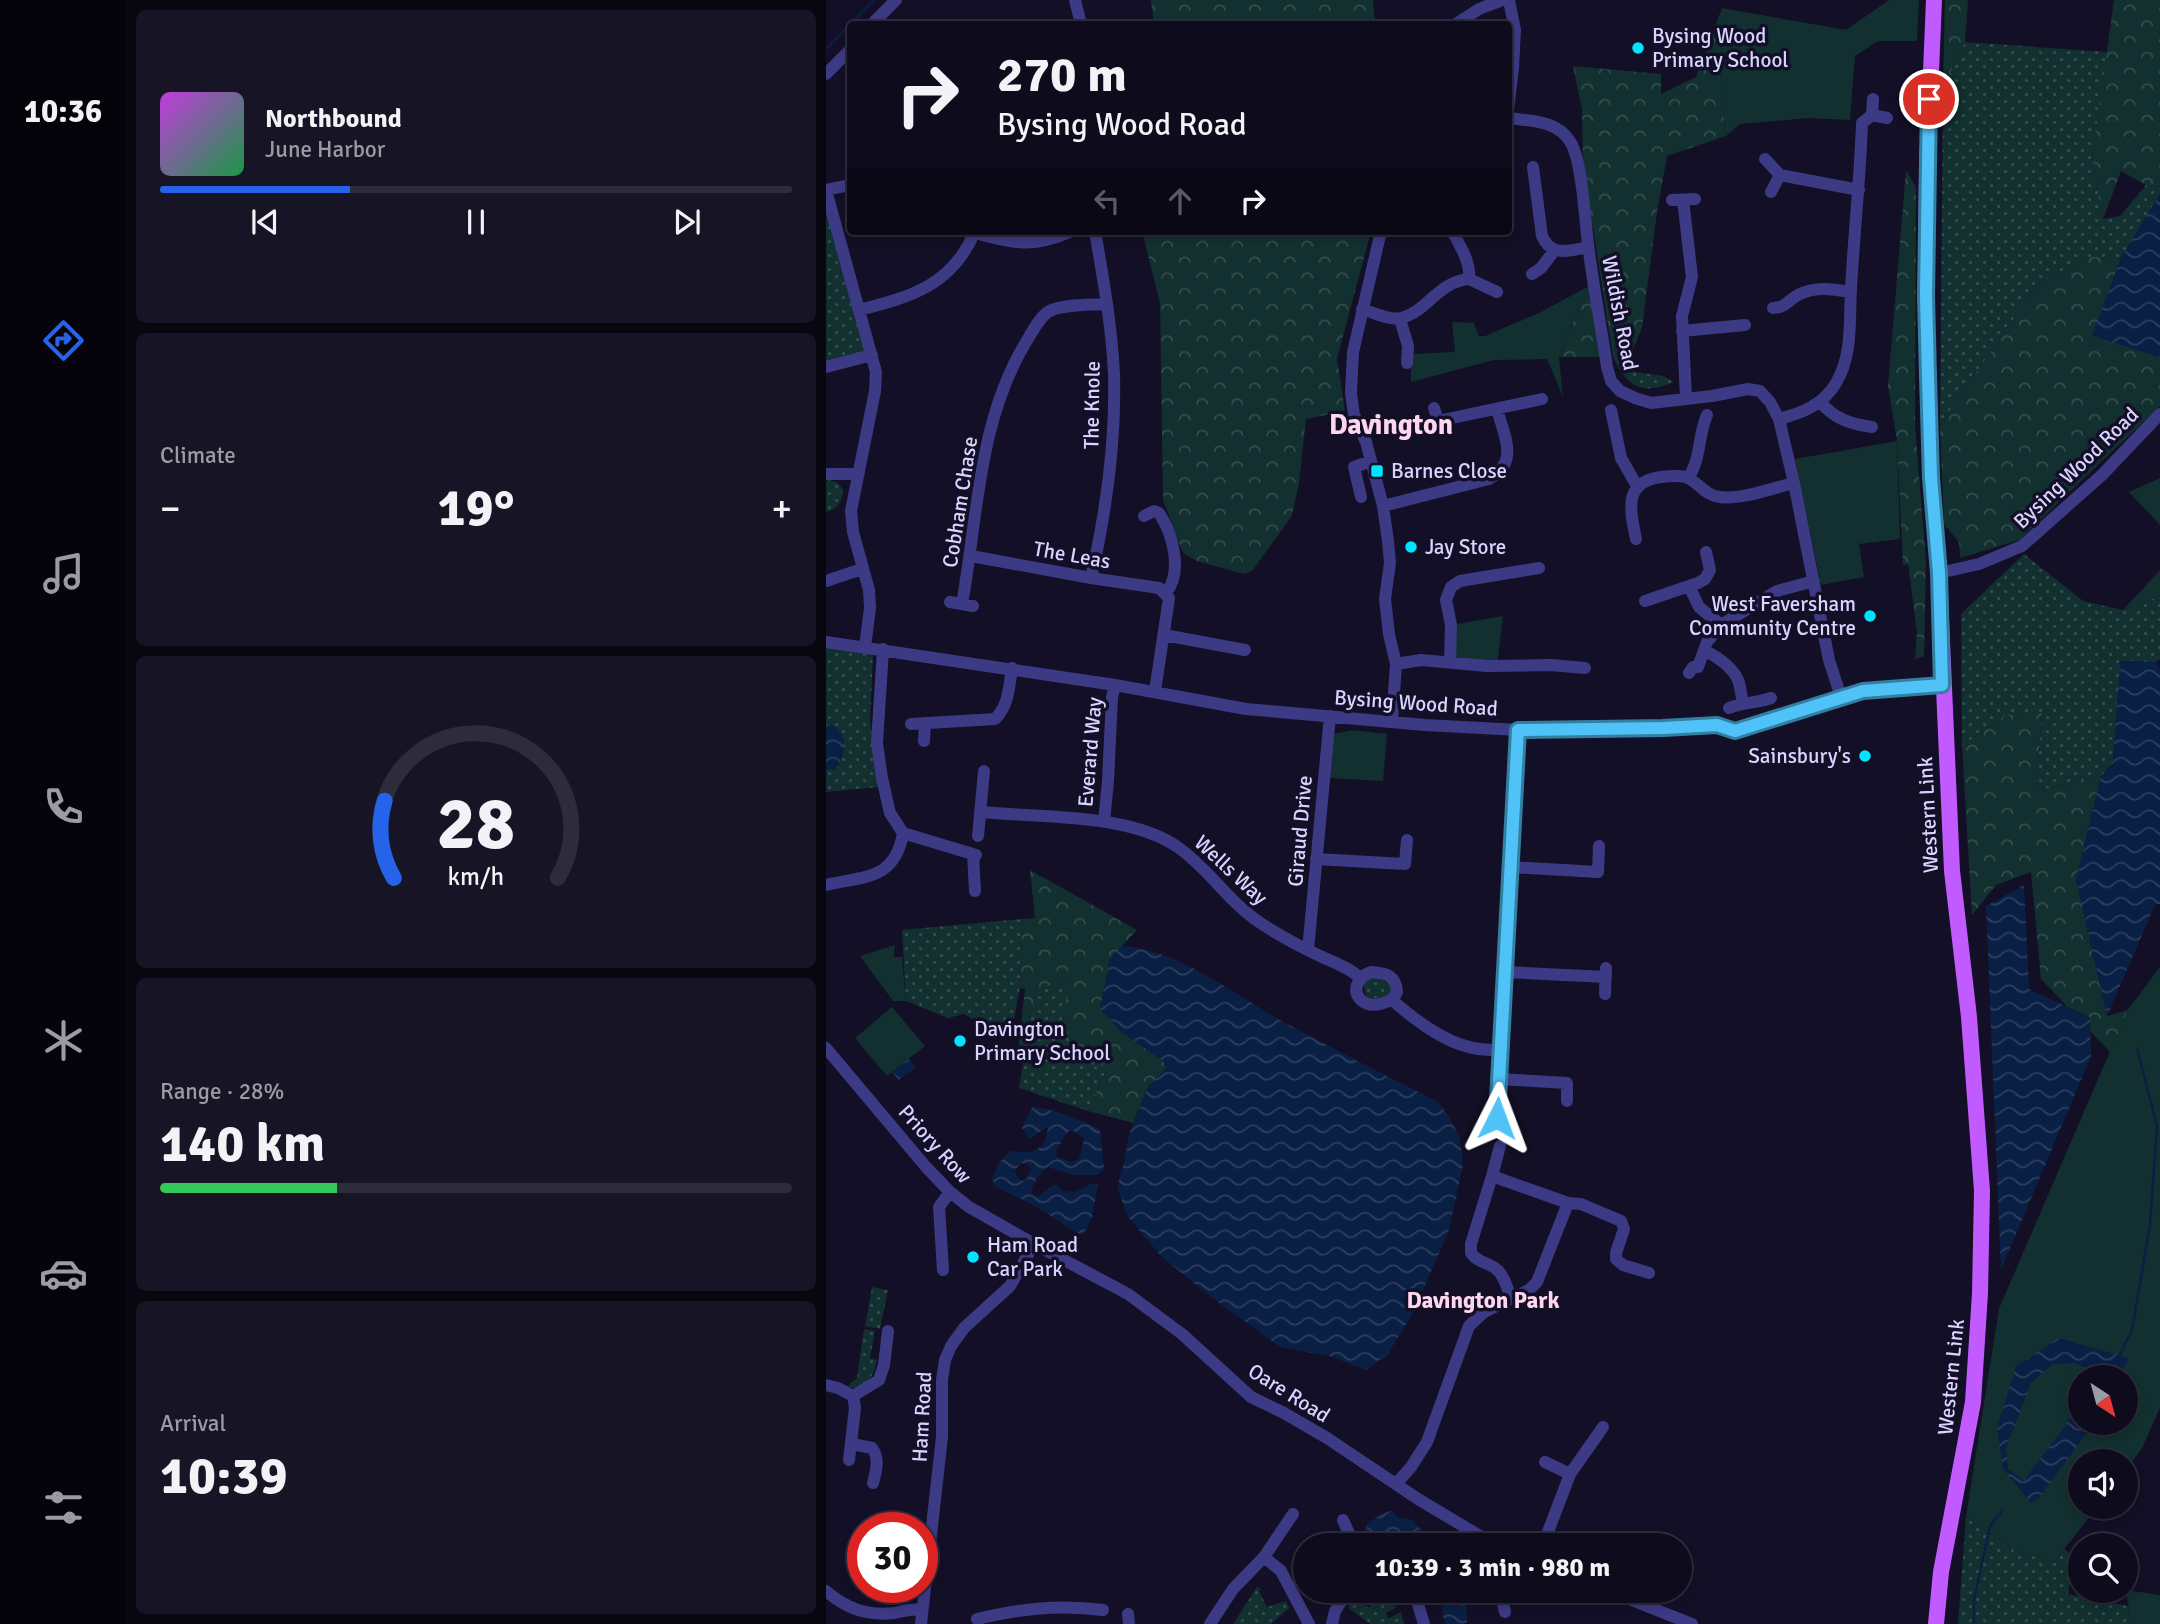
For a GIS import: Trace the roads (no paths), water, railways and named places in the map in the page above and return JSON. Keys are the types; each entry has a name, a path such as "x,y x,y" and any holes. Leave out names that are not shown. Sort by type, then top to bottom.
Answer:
{"main road":[{"name":"Western Link","path":"1934,0 1927,167 1926,296 1931,478 1939,573 1952,872 1969,1017 1982,1204 1973,1402 1941,1572 1936,1624"}],"street":[{"path":"875,21 896,0"},
{"path":"1075,0 1080,21"},
{"path":"1461,21 1479,9 1506,0 1515,30 1512,64"},
{"path":"826,74 847,53"},
{"path":"1779,419 1803,412 1820,402 1835,385 1845,364 1850,340 1850,292 1863,123 1872,115 1872,99"},
{"path":"1872,115 1887,118"},
{"name":"Wildish Road","path":"1512,119 1547,123 1571,142 1577,159 1607,367 1611,381 1620,391 1651,402 1748,389 1760,391 1770,402 1779,419 1829,660 1841,697"},
{"path":"1765,159 1780,175 1859,190"},
{"path":"1533,167 1531,186 1546,244 1554,251 1566,252 1588,247"},
{"path":"1771,192 1780,175"},
{"path":"847,186 826,190 876,372 875,391 851,511 853,532 869,590 870,608 865,646"},
{"path":"1684,200 1692,277 1682,316 1686,398"},
{"path":"859,310 913,294 932,285 947,274 961,258 973,235"},
{"path":"986,235 1020,244 1063,235"},
{"name":"The Knole","path":"1091,578 1102,526 1112,437 1114,376 1096,235"},
{"path":"1380,235 1353,352 1351,393 1354,415 1371,461 1383,506 1390,563 1385,599 1396,664 1392,722"},
{"path":"1454,235 1467,263 1469,279"},
{"path":"1532,274 1541,268 1554,251"},
{"path":"1362,309 1400,319 1413,313 1455,280 1469,279 1497,292"},
{"path":"1781,311 1797,295 1812,289 1829,288 1850,292"},
{"name":"Cobham Chase","path":"962,604 971,556 979,482 994,415 1011,367 1046,313 1061,308 1106,304"},
{"path":"1400,319 1413,346 1407,363"},
{"path":"1682,331 1737,323"},
{"path":"826,368 872,355"},
{"path":"1434,408 1438,421 1542,399"},
{"path":"1820,402 1829,412 1858,431 1872,427"},
{"path":"1383,506 1489,479 1500,473 1506,465 1509,453 1497,409"},
{"path":"1611,410 1618,428 1621,458 1637,486"},
{"name":"Bysing Wood Road","path":"1939,573 1979,564 2022,546 2102,475 2160,414"},
{"path":"1688,478 1694,470 1699,437 1709,421"},
{"path":"1361,497 1354,467 1371,461"},
{"path":"826,474 858,474"},
{"path":"1636,539 1631,518 1632,495 1637,486 1647,480 1675,476 1688,478 1706,492 1717,497 1731,498 1794,483"},
{"path":"1144,516 1154,511 1160,513 1175,562 1172,586 1166,593 1169,598 1155,691"},
{"path":"1617,520 1631,518"},
{"path":"1645,602 1705,579 1710,570 1706,552"},
{"name":"The Leas","path":"971,556 1159,588 1166,593"},
{"path":"1450,661 1451,625 1446,600 1451,587 1460,581 1529,567"},
{"path":"826,581 862,569"},
{"path":"1689,673 1692,667 1698,667 1707,642 1721,625 1777,591 1814,581"},
{"path":"1689,586 1699,607 1721,625"},
{"path":"1164,635 1245,650"},
{"name":"Bysing Wood Road","path":"826,642 1012,668 1246,709 1518,730 1717,725 1735,731 1863,691 1942,685"},
{"path":"883,649 877,743 890,813 903,833 974,854 975,891"},
{"path":"1704,651 1713,654 1738,679 1743,703"},
{"path":"1396,664 1421,660 1497,666 1585,668"},
{"path":"1563,680 1564,666"},
{"path":"911,724 995,719 1007,701 1012,668"},
{"name":"Everard Way","path":"1104,822 1115,685"},
{"path":"1729,708 1743,703 1756,704 1771,698"},
{"name":"Giraud Drive","path":"1308,950 1329,716"},
{"path":"924,741 925,723"},
{"path":"1497,1118 1518,730"},
{"path":"978,836 984,771"},
{"name":"Wells Way","path":"982,812 1104,822 1157,835 1180,849 1237,906 1262,925 1360,978"},
{"path":"826,885 885,870 897,855 903,833"},
{"path":"1316,859 1405,863 1407,840"},
{"path":"1510,867 1598,872 1598,846"},
{"path":"1371,972 1388,974 1396,985 1396,996 1392,1000 1385,1003 1362,1000 1357,990 1360,978 1371,972"},
{"path":"1504,972 1606,972 1605,994"},
{"path":"1392,1000 1407,1013 1454,1042 1472,1048 1500,1050"},
{"name":"Priory Row","path":"826,1048 950,1192 979,1213 1034,1244"},
{"path":"1499,1079 1567,1083 1567,1101"},
{"path":"1500,1146 1471,1244 1471,1253 1476,1259 1496,1268 1511,1298"},
{"path":"1492,1176 1568,1203 1581,1204 1620,1221 1624,1229 1616,1259 1623,1265 1649,1273"},
{"path":"943,1270 940,1207 950,1192"},
{"path":"1396,1484 1412,1467 1427,1442 1469,1326 1483,1312 1529,1290 1537,1282 1568,1203"},
{"name":"Oare Road","path":"1034,1244 1137,1299 1182,1334 1251,1397 1327,1438 1476,1533"},
{"name":"Ham Road","path":"921,1624 942,1437 942,1380 945,1360 964,1328 1010,1286 1034,1244"},
{"path":"853,1396 879,1380 893,1340"},
{"path":"826,1385 853,1396"},
{"path":"849,1460 855,1408 853,1396"},
{"path":"1548,1533 1570,1474 1604,1427"},
{"path":"852,1444 872,1448 875,1452 877,1460 873,1483"},
{"path":"1545,1462 1570,1474"},
{"path":"1210,1624 1233,1589 1264,1557 1293,1514"},
{"path":"1343,1520 1349,1533"},
{"path":"1264,1557 1281,1571 1309,1624"},
{"path":"826,1591 857,1611 871,1614 922,1610"},
{"path":"1332,1624 1340,1603"},
{"path":"1418,1603 1424,1624"},
{"path":"1503,1603 1505,1612"},
{"path":"1639,1603 1692,1624"},
{"path":"977,1619 1004,1618 1028,1609 1068,1606 1103,1610"},
{"path":"1316,1624 1323,1624"}],"water":[{"path":"2160,194 2159,357 2092,336 2121,258"},
{"path":"2120,661 2156,662 2160,669 2160,904 2155,905 2107,1016 2076,880 2101,777 2113,761"},
{"path":"829,724 840,731 844,744 836,769 826,770 826,725"},
{"path":"2024,885 2029,989 2090,1017 2091,1056 2001,1270 1986,906"},
{"path":"1122,946 1164,955 1186,965 1285,1023 1438,1102 1450,1118 1460,1138 1463,1165 1449,1230 1414,1311 1388,1354 1366,1370 1329,1356 1280,1347 1203,1291 1161,1256 1128,1217 1117,1187 1129,1135 1148,1087 1167,1068 1163,1061 1122,1032 1100,1009 1110,959"},
{"path":"909,1059 916,1067 899,1080 892,1072"},
{"path":"1032,1107 1067,1115 1100,1130 1104,1169 1098,1175 1073,1175 1048,1167 1036,1179 1031,1194 1038,1197 1053,1185 1063,1191 1076,1192 1090,1184 1098,1185 1092,1217 1083,1235 1035,1206 994,1186 992,1178 999,1163 1010,1151 1036,1150 1043,1143 1048,1128 1030,1139 1022,1128","holes":["1069,1131 1074,1131 1084,1139 1079,1159 1072,1162 1057,1157 1056,1150","1021,1163 1029,1165 1031,1169 1022,1181 1015,1170"]},
{"path":"2059,1338 2129,1358 2125,1365 2053,1364 2031,1383 2006,1449 2008,1469 2025,1481 2068,1421 2068,1435 2085,1435 2075,1449 2068,1449 2068,1459 2040,1497 2031,1503 2003,1469 1997,1428 2016,1366"},
{"path":"1392,1511 1398,1517 1412,1520 1424,1533 1365,1533 1367,1524 1383,1513"},
{"path":"1441,1603 1466,1603 1467,1622 1445,1624"}],"waterway":[{"path":"853,21 874,0"},
{"path":"826,49 847,28"},
{"path":"2119,1356 2132,1330 2150,1225 2157,1126 2137,1048"},
{"path":"1974,1624 1974,1600 1990,1526 2003,1510"}],"place":[{"name":"Bysing Wood Primary School","path":"1638,48"},
{"name":"Barnes Close","path":"1377,471"},
{"name":"Jay Store","path":"1411,547"},
{"name":"West Faversham Community Centre","path":"1870,616"},
{"name":"Sainsbury's","path":"1865,756"},
{"name":"Davington Primary School","path":"960,1041"},
{"name":"Ham Road Car Park","path":"973,1257"}],"district":[{"name":"Davington","path":"1391,424"},
{"name":"Davington Park","path":"1483,1300"}]}
